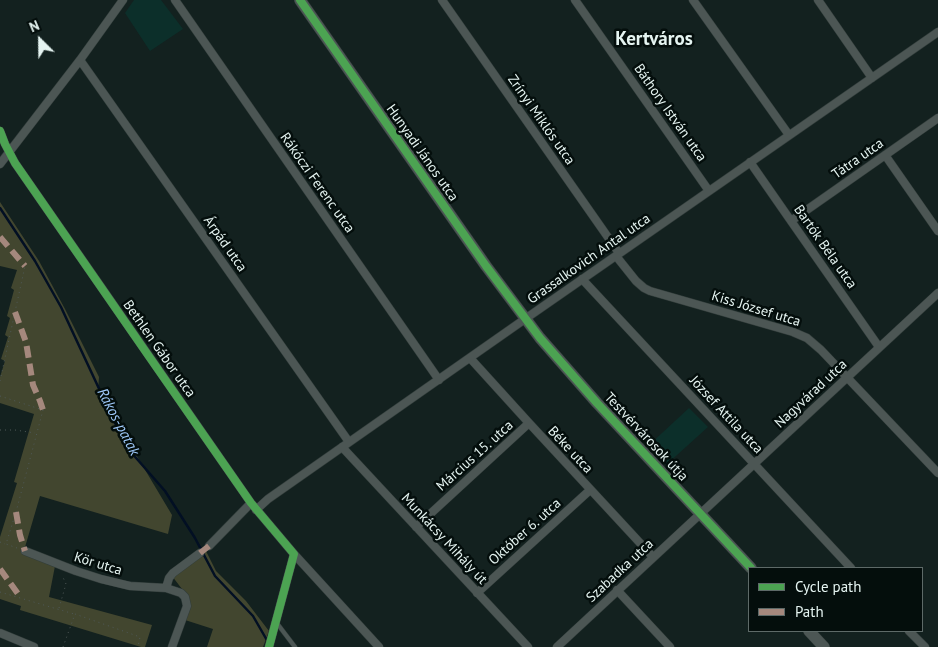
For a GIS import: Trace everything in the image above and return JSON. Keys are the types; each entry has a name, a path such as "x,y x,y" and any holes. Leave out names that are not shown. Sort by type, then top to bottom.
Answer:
{"street":[{"path":"0,164 80,60 123,0"},
{"name":"Rákóczi Ferenc utca","path":"176,0 439,380"},
{"name":"Hunyadi János utca","path":"300,0 486,266 526,319"},
{"name":"Zrínyi Miklós utca","path":"442,0 618,255"},
{"name":"Báthory István utca","path":"575,0 709,191"},
{"path":"693,0 789,135"},
{"path":"818,0 872,78"},
{"name":"Grassalkovich Antal utca","path":"254,506 268,499 938,32"},
{"name":"Árpád utca","path":"80,60 346,444"},
{"name":"Tátra utca","path":"792,220 938,118"},
{"name":"Bethlen Gábor utca","path":"0,131 20,171 254,506 294,554 380,647"},
{"path":"885,155 938,231"},
{"name":"Bartók Béla utca","path":"750,162 879,347"},
{"name":"Kiss József utca","path":"618,255 636,281 650,291 793,332 807,338 821,350 937,471"},
{"name":"József Attila utca","path":"582,279 850,567"},
{"name":"Nagyvárad utca","path":"701,513 938,293"},
{"name":"Testvérvárosok útja","path":"526,319 596,403 750,567"},
{"name":"Béke utca","path":"470,358 653,557"},
{"name":"Március 15. utca","path":"416,527 529,424"},
{"name":"Munkácsy Mihály út","path":"346,444 416,527 528,647"},
{"name":"Október 6. utca","path":"478,593 590,490"},
{"path":"209,546 254,506"},
{"name":"Szabadka utca","path":"557,647 701,513"},
{"name":"Kör utca","path":"25,551 101,579 130,586 166,588 181,593 186,597 187,606 172,647"},
{"path":"166,588 169,578 173,573 200,553"},
{"path":"269,647 294,554"},
{"path":"617,590 670,647"},
{"path":"810,632 824,647"},
{"path":"910,632 925,647"},
{"path":"0,633 34,647"}],"lane":[{"path":"276,622 296,647"}],"path":[{"path":"0,381 25,266"},
{"path":"0,396 43,410 6,544"},
{"path":"0,430 15,430 36,434"},
{"path":"0,542 25,551"},
{"path":"56,564 66,584 59,609"},
{"path":"0,592 75,614 140,637 138,647"},
{"path":"63,647 75,614"}],"shaded area":[{"path":"134,0 161,0 183,29 150,51 125,13"},
{"path":"0,202 39,261 99,377 98,391 172,515 168,534 40,496 23,554 55,566 49,597 152,625 145,647 20,610 21,606 0,599 0,537 17,483 14,482 34,414 0,403 0,377 5,361 1,359 8,337 5,335 10,318 7,316 14,290 11,288 17,270 0,266"},
{"path":"689,408 708,427 666,465 648,446"},
{"path":"205,549 216,571 246,601 269,631 263,647 207,647 213,629 185,620 185,593 172,576"}],"waterway":[{"name":"Rákos-patak","path":"0,208 35,261 61,307 130,451 165,491 195,538 215,576 253,616 268,642"}],"marked path":[{"path":"0,237 25,266"},
{"path":"15,312 26,342 33,385 43,410"},
{"path":"16,512 25,551"},
{"path":"200,553 209,546"},
{"path":"0,569 21,598"}],"cycle path":[{"path":"300,0 486,266 540,338 597,403 750,567"},
{"path":"0,131 15,163 148,355 251,503 294,554 269,647"}],"district":[{"name":"Kertváros","path":"654,40"}]}
